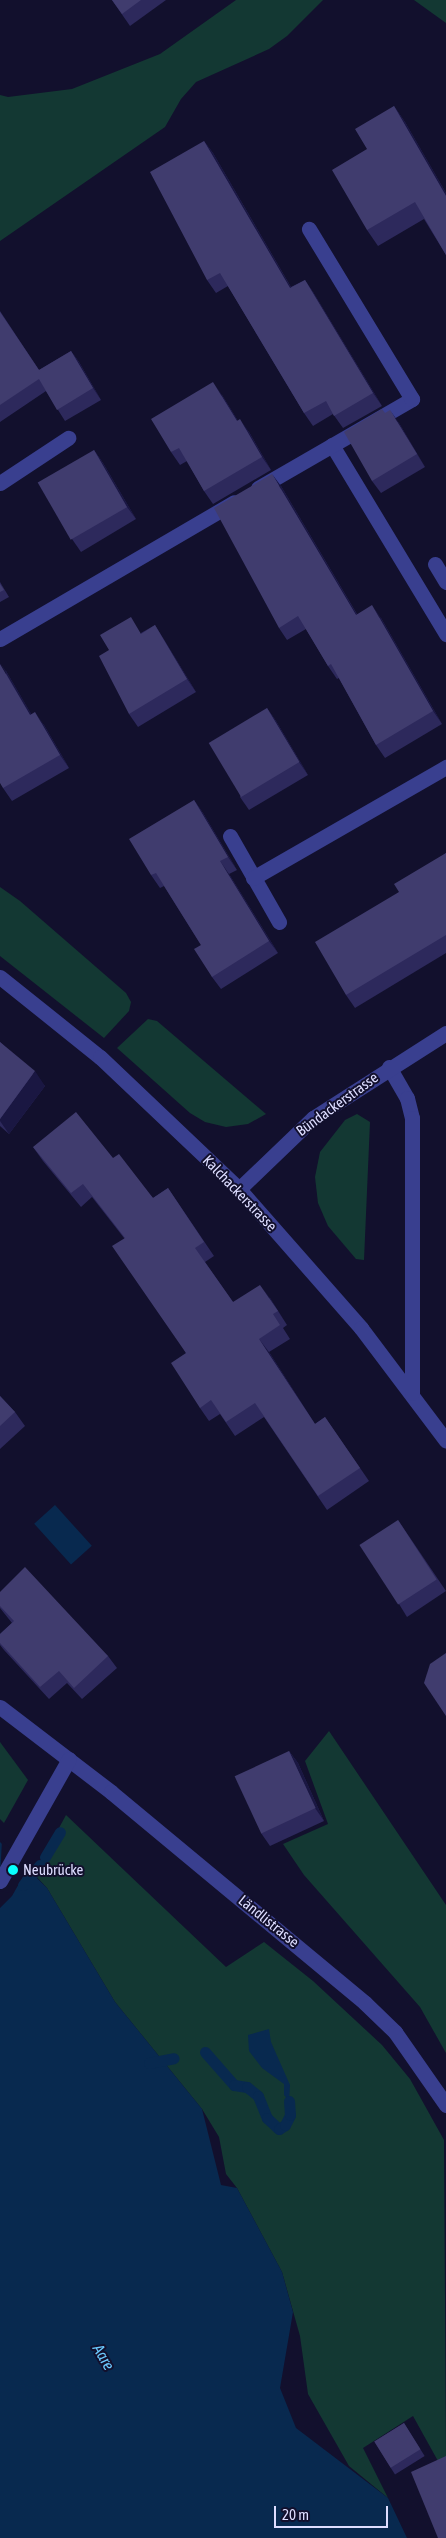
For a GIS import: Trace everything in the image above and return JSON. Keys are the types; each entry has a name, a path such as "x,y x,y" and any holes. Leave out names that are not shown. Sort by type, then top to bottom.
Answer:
{"street":[{"path":"0,638 412,399 308,229"},
{"path":"0,483 68,438"},
{"path":"332,445 446,634"},
{"path":"435,564 446,582"},
{"path":"253,878 446,767"},
{"path":"230,836 278,922"},
{"name":"Kalchackerstrasse","path":"0,977 100,1057 239,1189 298,1253 412,1393 446,1441"},
{"name":"Bündackerstrasse","path":"239,1189 313,1118 389,1067 446,1033"},
{"path":"389,1067 407,1098 412,1118 412,1393"},
{"name":"Ländlistrasse","path":"0,1707 69,1759 365,2003 418,2062 446,2105"},
{"path":"0,1881 69,1759"}],"green space":[{"path":"236,0 323,0 287,36 269,49 196,82 181,99 165,127 0,241 0,95 8,97 72,89 160,54"},
{"path":"414,0 446,0 446,23 439,18"},
{"path":"0,887 20,901 126,993 131,1002 129,1011 104,1038 0,956"},
{"path":"148,1019 157,1021 266,1114 248,1124 226,1127 205,1122 190,1113 117,1048"},
{"path":"357,1114 370,1122 364,1260 356,1259 328,1226 318,1203 315,1177 320,1152 345,1120"},
{"path":"329,1731 446,1905 446,2053 420,2007 304,1875 283,1844 328,1824 305,1761"},
{"path":"0,1742 28,1780 4,1823 0,1819"},
{"path":"66,1815 226,1967 264,1942 313,1981 382,2045 410,2079 444,2140 446,2458 438,2461 413,2416 363,2448 388,2498 349,2466 308,2394 300,2336 282,2272 237,2188 226,2174 219,2137 202,2109 115,2002 47,1888 34,1874"}],"water":[{"path":"55,1505 92,1546 71,1565 34,1524"},
{"name":"Aare","path":"0,1842 47,1888 115,2002 202,2109 221,2185 237,2188 282,2272 293,2312 280,2388 296,2428 388,2498 407,2538 0,2538 0,1894 11,1896 11,1886 0,1875"},
{"path":"269,2029 271,2042 290,2085 289,2101 284,2095 284,2084 262,2068 249,2051 248,2035"}],"pier":[{"path":"2,1840 29,1866 12,1896 0,1908 0,1891 9,1893 9,1887 0,1878"}],"building":[{"path":"112,0 141,0 122,14"},
{"path":"394,106 446,196 446,255 415,202 367,230 332,170 367,149 355,129"},
{"path":"204,141 290,288 305,280 373,393 334,416 326,401 304,413 220,273 207,280 150,172"},
{"path":"0,312 39,370 71,351 93,388 57,410 39,379 0,405"},
{"path":"213,382 237,421 240,419 262,457 204,491 179,448 171,452 151,419"},
{"path":"382,409 385,413 390,410 417,454 372,481 344,432"},
{"path":"94,450 127,507 71,540 38,482"},
{"path":"272,474 356,615 372,605 433,711 376,745 331,664 328,666 298,616 279,628 214,508"},
{"path":"0,584 4,590 0,592"},
{"path":"131,617 141,634 155,625 187,679 129,714 99,656 109,650 100,635"},
{"path":"0,664 30,715 35,712 60,755 3,788 0,783"},
{"path":"267,708 299,762 241,797 209,743"},
{"path":"194,800 228,857 220,861 269,941 212,977 194,949 201,945 156,873 151,875 129,839"},
{"path":"446,853 446,935 346,995 315,942 399,892 394,884"},
{"path":"0,1042 35,1071 0,1119"},
{"path":"76,1112 113,1158 119,1154 153,1198 168,1188 204,1242 195,1248 233,1302 260,1285 278,1311 273,1314 280,1325 259,1339 315,1424 325,1417 360,1468 318,1496 255,1403 226,1422 211,1400 200,1408 171,1363 186,1353 112,1246 125,1238 83,1184 71,1193 33,1147"},
{"path":"0,1396 15,1412 0,1426"},
{"path":"398,1520 437,1580 398,1605 359,1545"},
{"path":"25,1567 108,1656 74,1688 59,1671 40,1687 0,1643 0,1634 14,1621 0,1606 0,1592"},
{"path":"446,1653 446,1716 424,1683 430,1664"},
{"path":"289,1751 316,1808 261,1833 235,1776"},
{"path":"404,2423 420,2449 391,2468 374,2442"},
{"path":"446,2456 446,2538 438,2538 411,2472"}],"waterway":[{"path":"45,1857 60,1832"},
{"path":"23,1885 40,1865"},
{"path":"205,2052 234,2085 247,2087 258,2096 267,2118 279,2129 285,2125 290,2115 289,2101"},
{"path":"149,2063 174,2058"}],"place":[{"name":"Neubrücke","path":"13,1870"}]}
